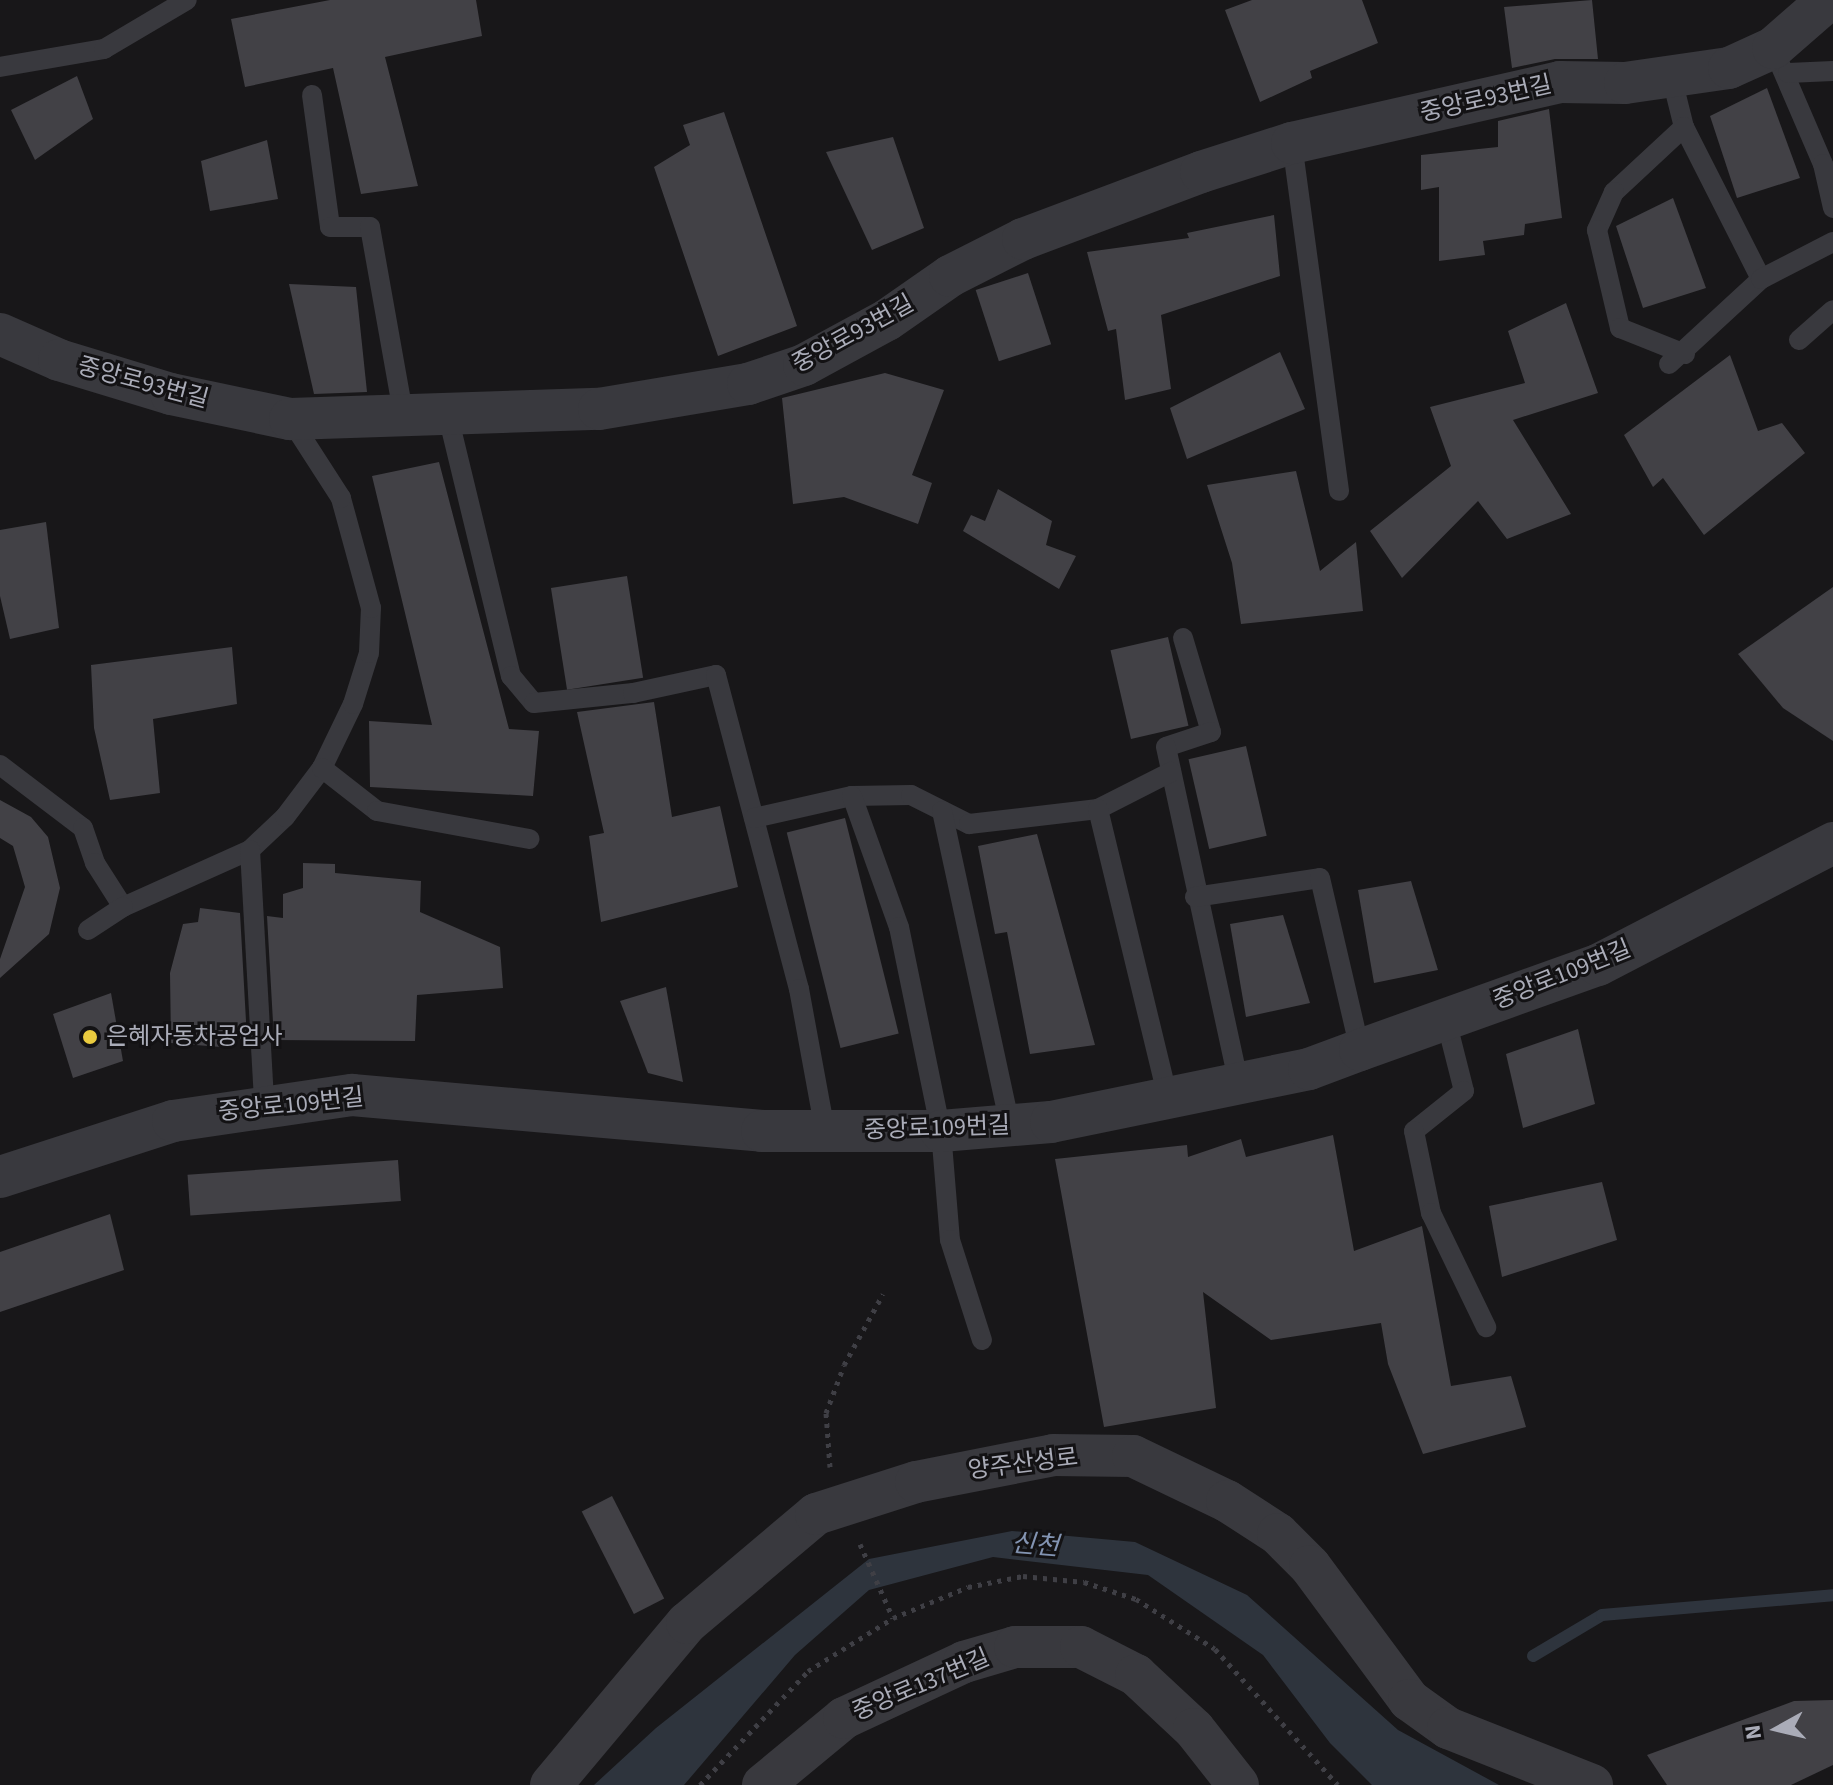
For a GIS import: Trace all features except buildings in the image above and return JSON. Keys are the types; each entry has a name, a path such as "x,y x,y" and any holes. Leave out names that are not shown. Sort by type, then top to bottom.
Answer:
{"street":[{"name":"중앙로93번길","path":"0,334 59,360 171,394 290,419 599,409 748,384 804,365 887,320 950,276 1023,239 1292,143 1560,82 1672,79 1780,61 1828,7"},
{"name":"중앙로109번길","path":"0,1177 173,1121 264,1103 417,1097 762,1131 941,1131 1010,1126 1168,1099 1239,1084 1360,1050 1598,965 1833,843"},
{"name":"양주산성로","path":"551,1785 687,1623 816,1514 916,1482 1069,1455 1133,1456 1227,1501 1278,1534 1310,1566 1409,1700 1448,1728 1592,1785"},
{"name":"중앙로137번길","path":"763,1785 844,1718 964,1662 1028,1647 1081,1647 1136,1675 1194,1729 1238,1785"}],"lane":[{"path":"0,67 104,49 187,0"},
{"path":"1780,61 1833,71"},
{"path":"1780,61 1833,208"},
{"path":"1672,79 1684,127 1761,279"},
{"path":"312,95 330,227 370,227 404,417"},
{"path":"1684,127 1614,192 1597,230 1620,328 1677,359 1761,279 1833,242"},
{"path":"1292,143 1339,491"},
{"path":"1799,340 1833,310"},
{"path":"448,416 511,676 534,703 716,675 799,989 825,1131"},
{"path":"88,930 123,907 250,850 285,817 322,768 369,653 371,608 341,498 290,419"},
{"path":"1183,638 1211,732 1166,747 1195,897 1239,1084"},
{"path":"0,765 83,828 95,863 123,907"},
{"path":"322,768 377,811 529,839"},
{"path":"754,818 852,796 911,795 969,824 1098,809 1171,772"},
{"path":"852,796 899,927 941,1131 950,1240 982,1340"},
{"path":"1098,809 1168,1099"},
{"path":"942,811 1010,1126"},
{"path":"250,850 264,1103"},
{"path":"1195,897 1320,878 1360,1050"},
{"path":"1446,1020 1464,1091 1414,1131 1431,1213 1486,1327"}],"path":[{"path":"830,1465 826,1413 844,1365 883,1294"},
{"path":"863,1552 893,1618"}],"water":[{"name":"신천","path":"1012,1531 1135,1542 1247,1595 1398,1730 1499,1785 1372,1785 1330,1743 1263,1655 1148,1575 993,1557 869,1590 795,1655 684,1785 594,1785 656,1728 869,1559"}],"waterway":[{"path":"1533,1656 1602,1615 1833,1595"}],"place":[{"name":"은혜자동차공업사","path":"90,1037"}]}
